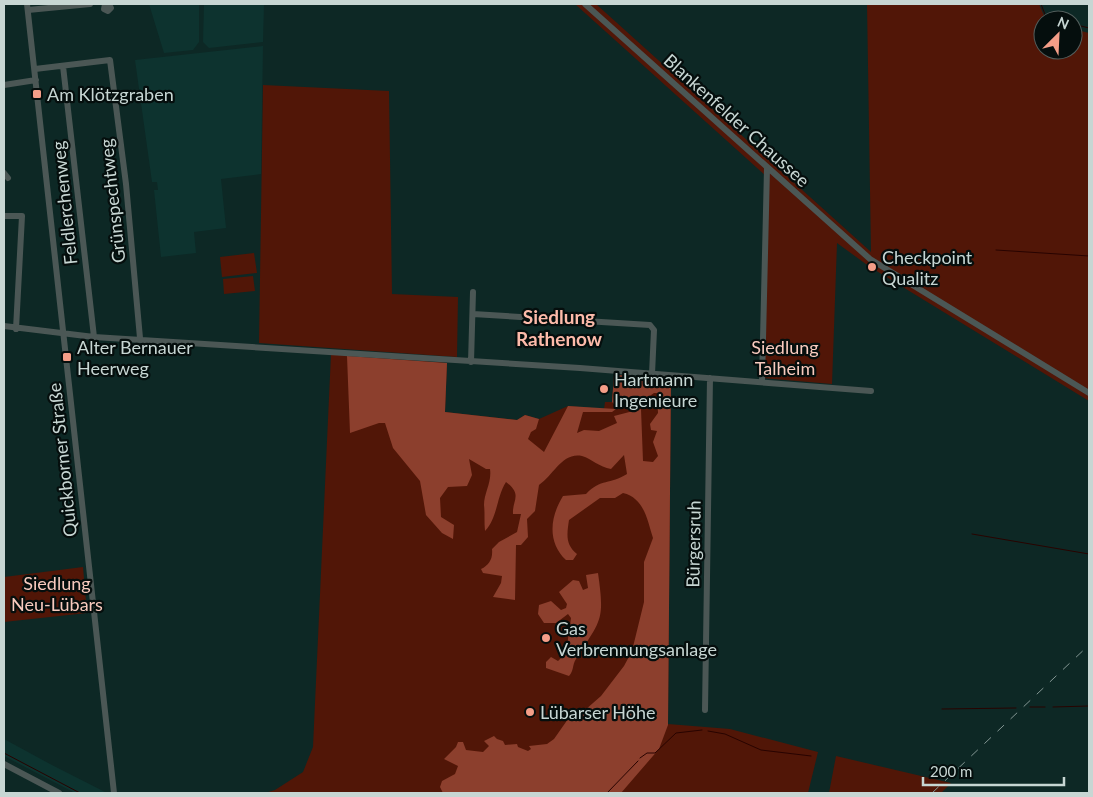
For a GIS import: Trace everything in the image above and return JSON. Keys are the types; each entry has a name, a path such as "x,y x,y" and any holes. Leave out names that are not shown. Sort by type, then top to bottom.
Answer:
{"street":[{"path":"28,7 90,4"},
{"name":"Blankenfelder Chaussee","path":"585,4 870,259 1089,393"},
{"name":"Quickborner Straße","path":"28,7 114,793"},
{"name":"Grünspechtweg","path":"63,66 110,60 126,184 140,338"},
{"path":"35,69 63,66"},
{"name":"Feldlerchenweg","path":"63,66 94,337"},
{"path":"4,85 36,80"},
{"path":"762,382 767,168"},
{"path":"4,216 22,216 16,329"},
{"path":"471,362 473,292"},
{"path":"473,314 650,325 654,330 652,374"},
{"path":"4,326 16,329 94,337 140,338 871,391"},
{"name":"Bürgersruh","path":"705,710 710,378"},
{"path":"4,764 60,793"}],"shaded area":[{"path":"149,4 199,4 199,42 193,50 164,53"},
{"path":"204,4 264,4 263,42 209,48 203,42"},
{"path":"263,46 261,174 221,179 226,228 194,232 196,253 161,257 154,190 158,190 157,182 152,182 135,60"},
{"path":"347,356 447,363 445,412 517,420 525,415 539,419 536,429 531,432 528,439 544,452 568,406 616,409 612,412 583,412 577,433 584,430 599,431 617,423 614,416 641,409 643,461 653,462 658,456 653,442 657,431 651,430 650,424 658,413 657,393 619,409 612,402 614,375 671,378 668,725 659,749 621,793 443,793 440,787 442,781 455,774 458,766 444,759 456,747 458,742 463,742 466,750 483,752 489,746 484,741 494,736 503,741 505,745 517,744 518,747 528,751 531,749 529,746 547,744 554,739 568,719 585,710 601,696 624,666 632,651 644,602 644,562 653,538 644,510 636,499 623,493 615,498 600,498 569,520 567,534 569,543 577,554 573,560 566,560 560,553 553,537 553,521 563,496 586,494 596,486 616,480 627,474 624,455 611,469 582,456 569,457 539,485 535,511 527,519 528,537 521,545 516,545 515,600 493,597 501,583 502,576 483,573 481,569 490,561 492,549 499,542 517,532 521,514 513,514 516,498 514,491 506,482 500,494 495,514 485,531 484,501 490,478 490,469 486,469 469,459 472,475 467,486 448,487 440,498 441,517 454,525 453,539 442,533 426,515 420,481 393,448 385,423 379,423 350,433"},
{"path":"598,573 601,601 599,619 575,661 571,674 569,676 546,668 546,662 551,657 558,661 564,655 571,618 568,614 556,623 544,623 538,614 539,605 551,601 561,610 566,608 567,604 559,592 573,580 579,581 583,590 588,588 586,575"},
{"path":"4,739 107,793 75,793 4,756"}],"green space":[{"name":"Siedlung Talheim","path":"575,4 596,4 871,252 867,4 1039,4 1042,10 1033,10 1033,60 1083,60 1083,32 1089,33 1089,401 870,267 837,243 832,384 762,378 767,177"},
{"path":"263,85 389,91 392,294 458,297 457,357 259,343"},
{"path":"254,253 257,273 222,277 220,257"},
{"path":"253,276 255,291 224,294 223,279"},
{"path":"331,354 447,363 445,412 517,420 525,415 539,419 568,406 604,409 605,402 612,402 614,375 671,378 668,724 730,729 818,752 808,793 265,793 275,790 303,772 313,747"},
{"name":"Siedlung Neu-Lübars","path":"83,567 87,613 4,622 4,577"},
{"path":"836,756 951,783 941,793 829,793"}],"waterway":[{"path":"1041,4 1043,10"},
{"path":"1083,26 1089,28"},
{"path":"996,250 1089,256"},
{"path":"972,534 1089,554"},
{"path":"1053,707 1089,706"},
{"path":"1030,707 1045,707"},
{"path":"942,709 1016,708"},
{"path":"640,758 647,753 655,753 676,733 702,730"},
{"path":"708,731 725,734 761,750 811,756"},
{"path":"4,753 80,793"},
{"path":"607,793 638,761"}],"railway":[{"path":"932,793 1089,645"}],"place":[{"name":"Am Klötzgraben","path":"37,94"},
{"name":"Checkpoint Qualitz","path":"872,267"},
{"name":"Alter Bernauer Heerweg","path":"67,357"},
{"name":"Hartmann Ingenieure","path":"604,389"},
{"name":"Gas Verbrennungsanlage","path":"546,638"},
{"name":"Lübarser Höhe","path":"530,712"}],"district":[{"name":"Siedlung Rathenow","path":"559,327"}]}
